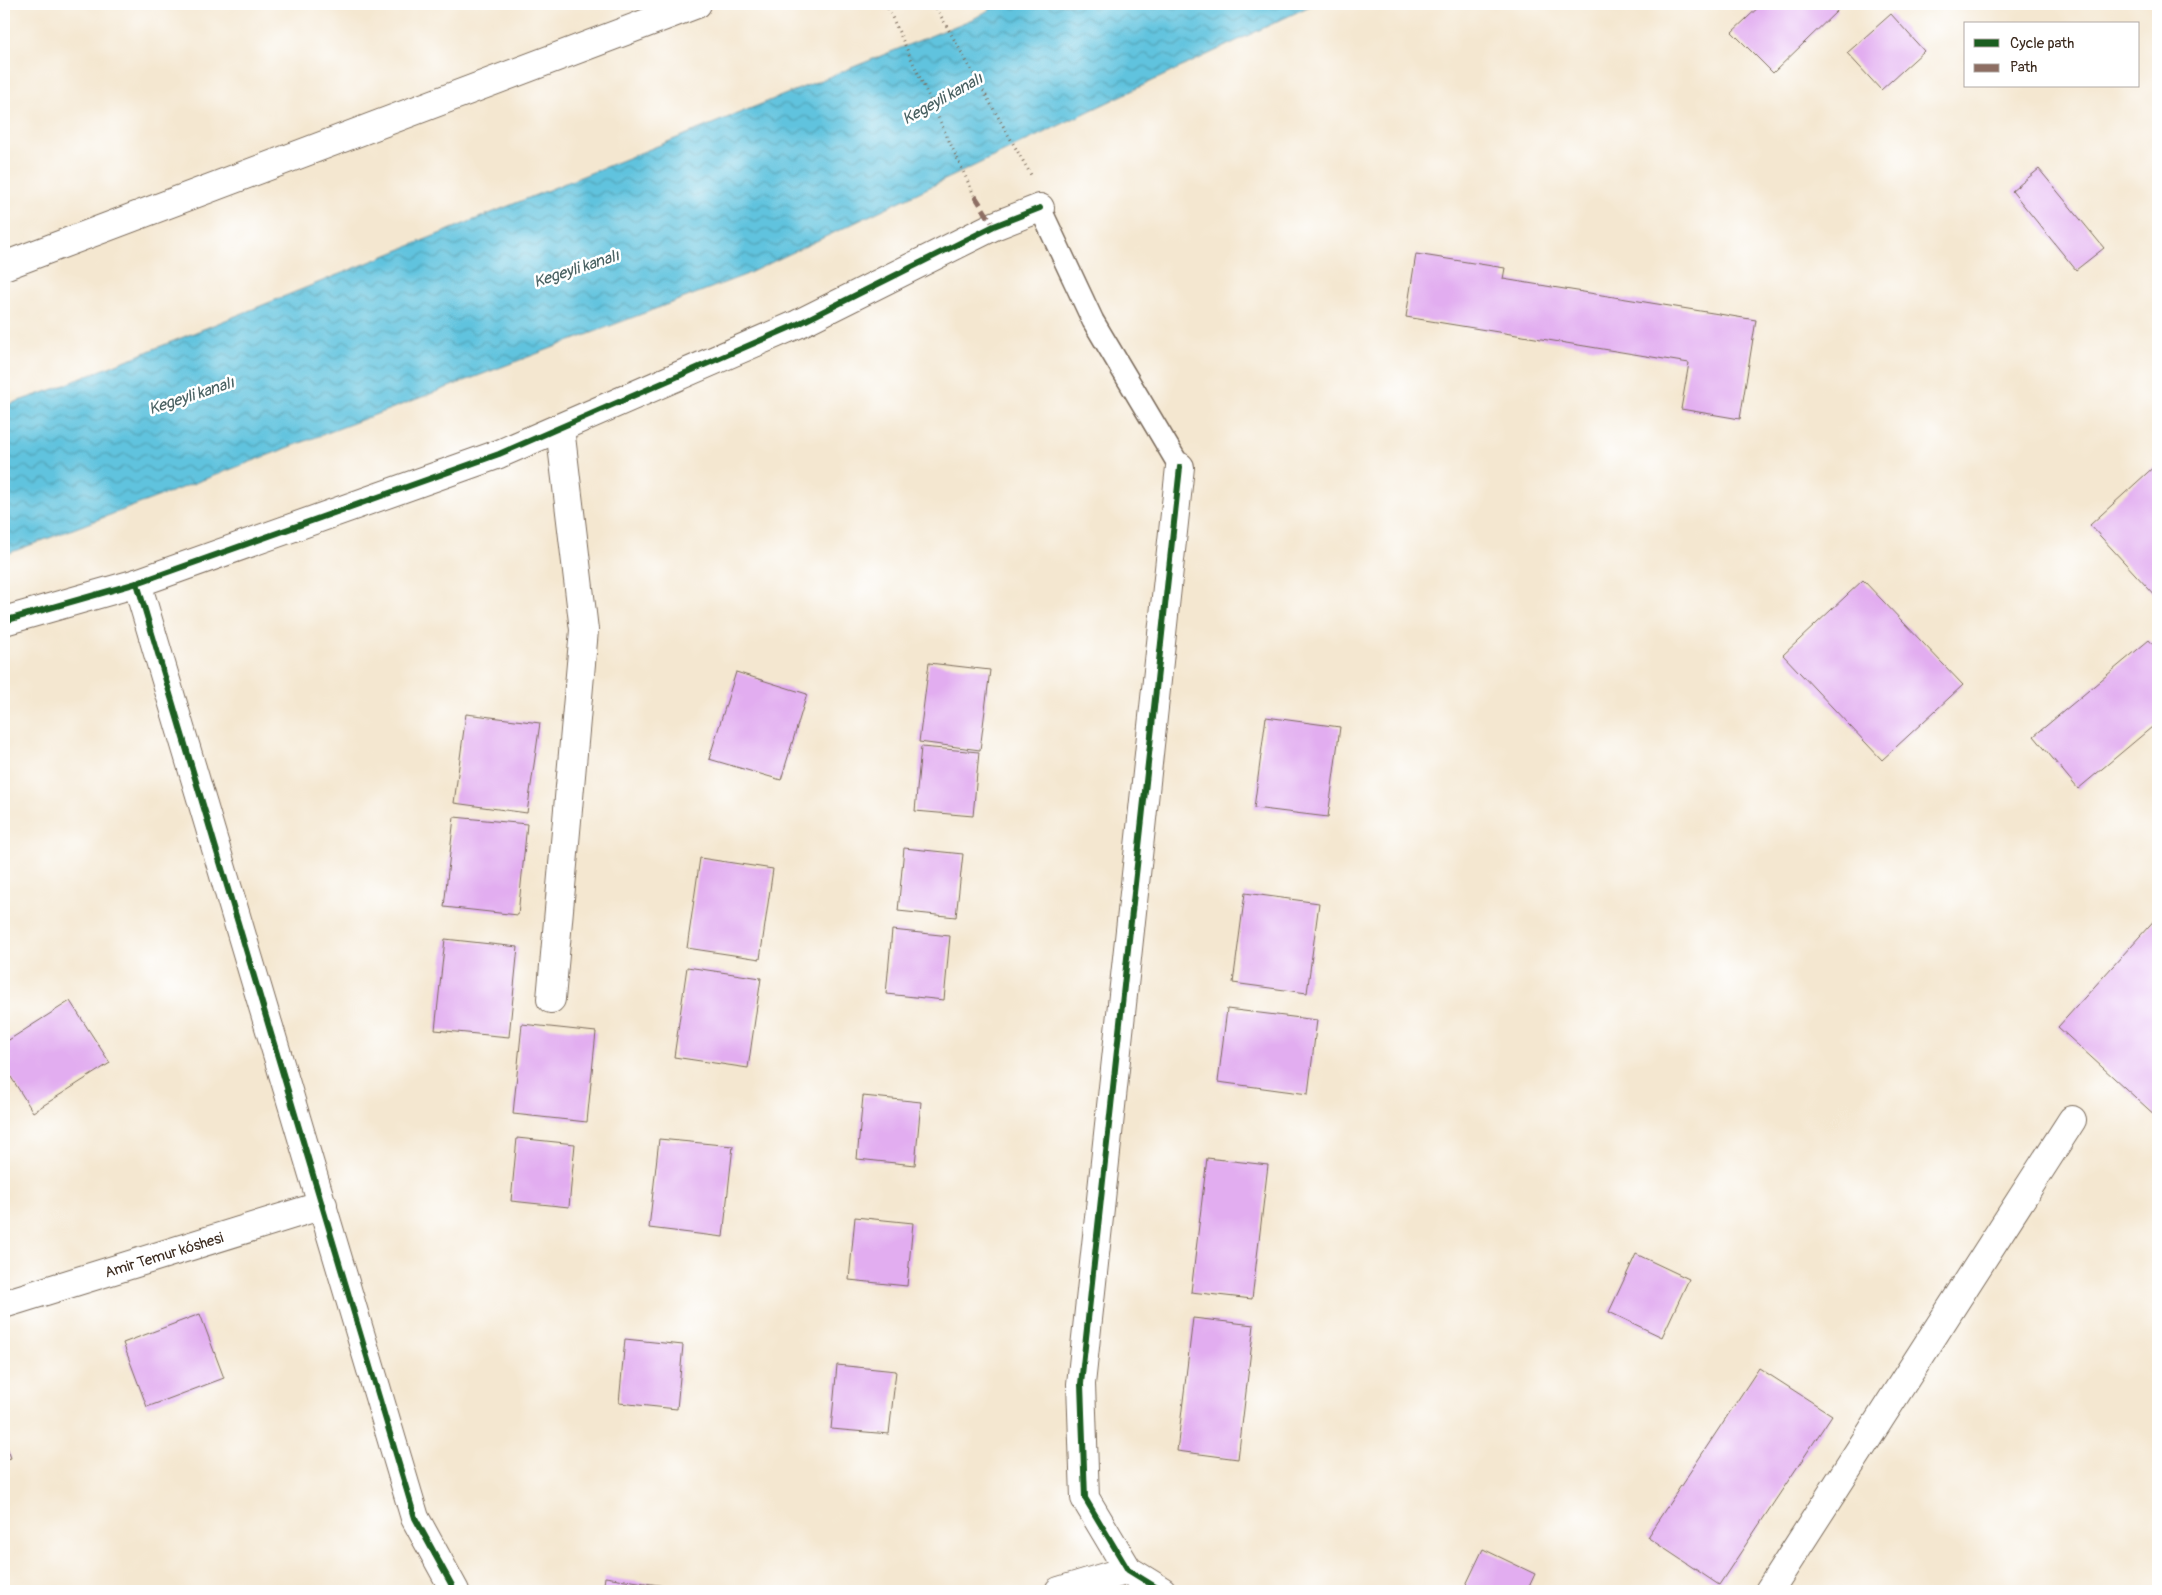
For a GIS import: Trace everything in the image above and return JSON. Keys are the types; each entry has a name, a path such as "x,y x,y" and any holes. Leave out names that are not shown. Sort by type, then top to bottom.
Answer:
{"street":[{"path":"4,266 697,4"},
{"path":"4,621 137,583 499,454 798,324 994,226 1040,208"},
{"path":"551,999 584,630 560,428"},
{"path":"1162,1591 1128,1570 1085,1498 1080,1384 1180,467"},
{"path":"137,583 415,1518 455,1591"},
{"path":"1769,1591 2072,1120"},
{"name":"Amir Temur kóshesi","path":"4,1304 323,1206"},
{"path":"1060,1591 1128,1570"}],"lane":[{"path":"1040,208 1092,321 1180,467"}],"path":[{"path":"886,4 975,196"},
{"path":"934,4 940,10 1032,176"}],"water":[{"name":"Kegeyli kanalı","path":"999,4 1314,4 745,275 4,555 4,406 57,388 975,18"}],"building":[{"path":"1762,4 1833,4 1838,10 1773,73 1732,32"},
{"path":"1891,14 1924,51 1881,90 1847,53"},
{"path":"2039,169 2104,248 2076,270 2012,191"},
{"path":"1416,254 1505,268 1503,279 1756,320 1740,419 1681,409 1689,363 1406,317"},
{"path":"2158,463 2158,599 2090,525"},
{"path":"1863,580 1963,685 1882,760 1783,655"},
{"path":"2149,640 2158,650 2158,722 2078,789 2034,736"},
{"path":"929,663 990,670 980,750 919,742"},
{"path":"736,672 807,694 781,780 709,759"},
{"path":"466,714 540,723 527,813 454,803"},
{"path":"1266,717 1340,727 1328,817 1254,808"},
{"path":"921,747 979,752 973,816 915,811"},
{"path":"454,817 527,824 518,915 444,907"},
{"path":"904,848 963,854 956,917 898,911"},
{"path":"700,858 773,869 760,959 687,948"},
{"path":"1245,893 1319,903 1307,993 1233,983"},
{"path":"2158,916 2158,1118 2058,1027"},
{"path":"892,930 950,936 944,1000 886,994"},
{"path":"445,939 518,947 509,1037 435,1030"},
{"path":"687,967 761,978 748,1068 674,1057"},
{"path":"70,1001 110,1063 33,1112 4,1066 4,1043"},
{"path":"1227,1009 1317,1020 1308,1094 1218,1082"},
{"path":"522,1024 596,1032 587,1122 513,1114"},
{"path":"863,1096 921,1102 915,1165 857,1159"},
{"path":"517,1138 575,1144 569,1207 511,1201"},
{"path":"659,1139 733,1146 723,1237 649,1228"},
{"path":"1207,1158 1268,1165 1252,1299 1191,1292"},
{"path":"855,1217 913,1223 907,1286 849,1280"},
{"path":"1636,1254 1689,1279 1662,1337 1609,1312"},
{"path":"200,1314 224,1378 147,1407 123,1343"},
{"path":"1193,1318 1254,1325 1238,1459 1177,1451"},
{"path":"625,1339 683,1345 677,1409 619,1403"},
{"path":"837,1365 896,1371 889,1434 831,1429"},
{"path":"1759,1368 1832,1415 1719,1585 1647,1537"},
{"path":"4,1439 11,1458 4,1460"},
{"path":"1483,1549 1535,1574 1527,1591 1463,1591"},
{"path":"605,1577 692,1590 603,1591"}],"marked path":[{"path":"975,196 994,226"}],"cycle path":[{"path":"4,621 137,583 499,454 798,324 994,226 1040,208"},
{"path":"1162,1591 1128,1570 1085,1498 1081,1384 1180,467"},
{"path":"137,583 415,1518 455,1591"}]}
